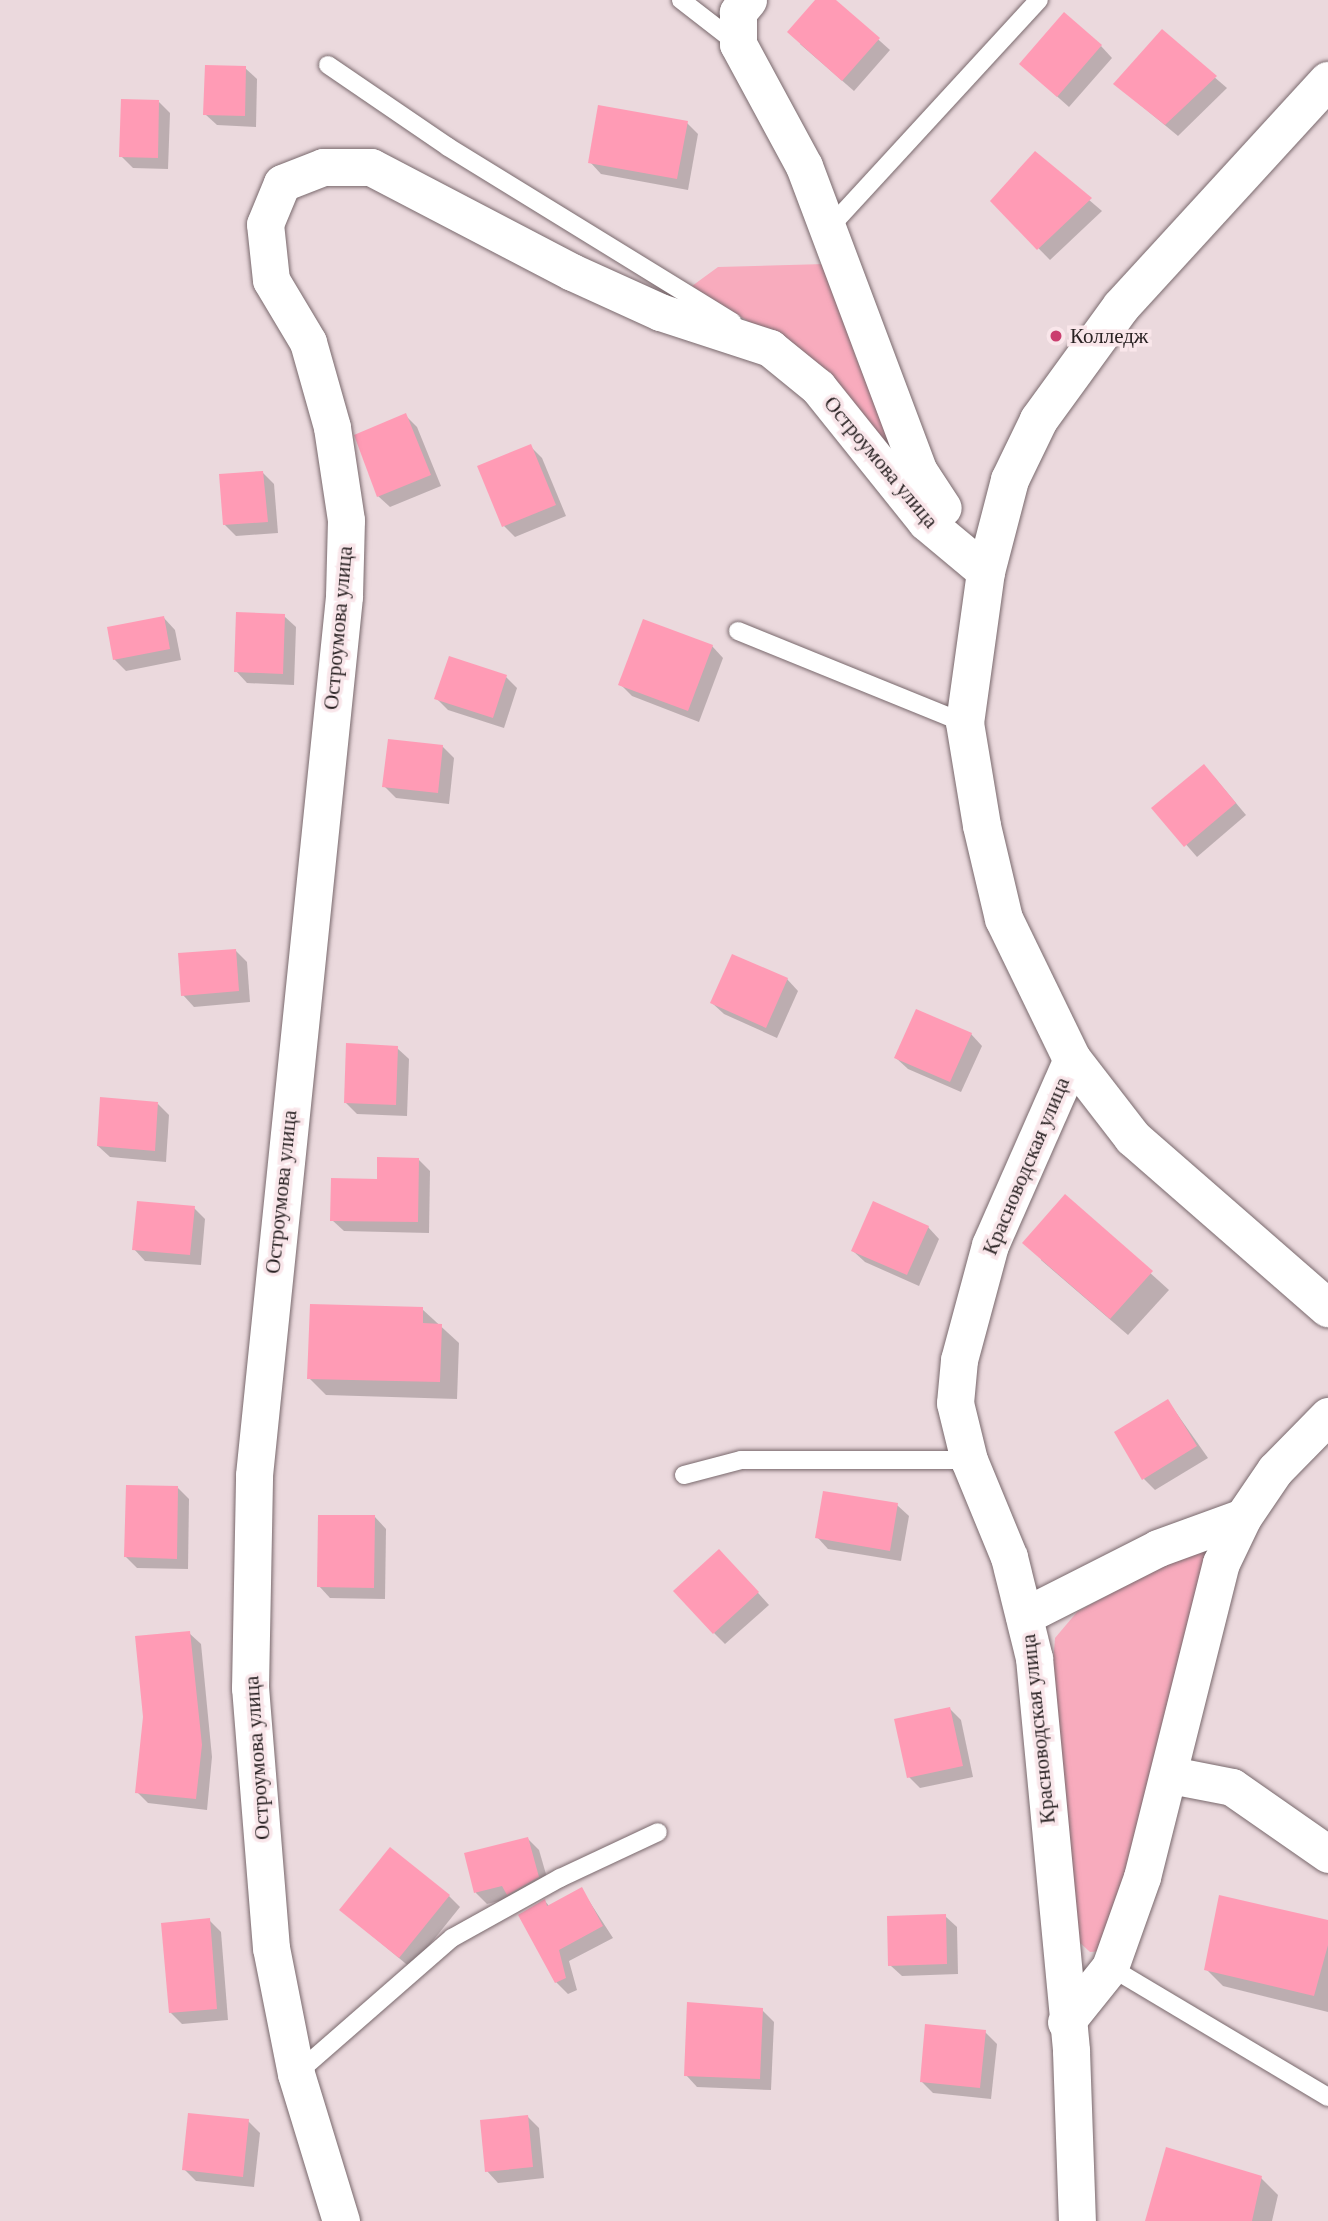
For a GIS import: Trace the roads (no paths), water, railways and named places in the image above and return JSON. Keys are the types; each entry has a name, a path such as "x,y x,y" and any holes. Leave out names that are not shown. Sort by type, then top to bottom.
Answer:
{"street":[{"path":"738,44 738,12 748,0"},
{"name":"Остроумова улица","path":"738,44 804,166 918,470 986,572"},
{"path":"1328,81 1121,307 1038,420 1010,480 986,572 965,723 982,826 1004,919 1072,1059 1133,1138 1328,1308"},
{"name":"Остроумова улица","path":"341,2221 296,2074 271,1948 250,1688 254,1475 344,596 346,520 332,427 308,342 271,280 265,223 282,183 323,167 371,167 647,307 769,348 818,387 926,522 986,572"},
{"name":"Красноводская улица","path":"1072,1059 990,1245 969,1311 955,1403 969,1460 1009,1557 1034,1658 1066,2022 1077,2221"},
{"path":"1066,2022 1110,1967 1171,1774 1221,1563 1243,1517 1275,1471 1328,1416"},
{"path":"1024,1616 1158,1548 1243,1517"},
{"path":"1171,1774 1233,1787 1328,1854"}],"lane":[{"path":"681,0 738,44"},
{"path":"829,228 1039,0"},
{"path":"328,65 448,147 769,348"},
{"path":"738,631 965,723"},
{"path":"684,1475 741,1460 969,1460"},
{"path":"296,2074 452,1938 559,1878 658,1832"},
{"path":"1110,1967 1328,2097"}],"place":[{"name":"Колледж","path":"1056,336"}]}
